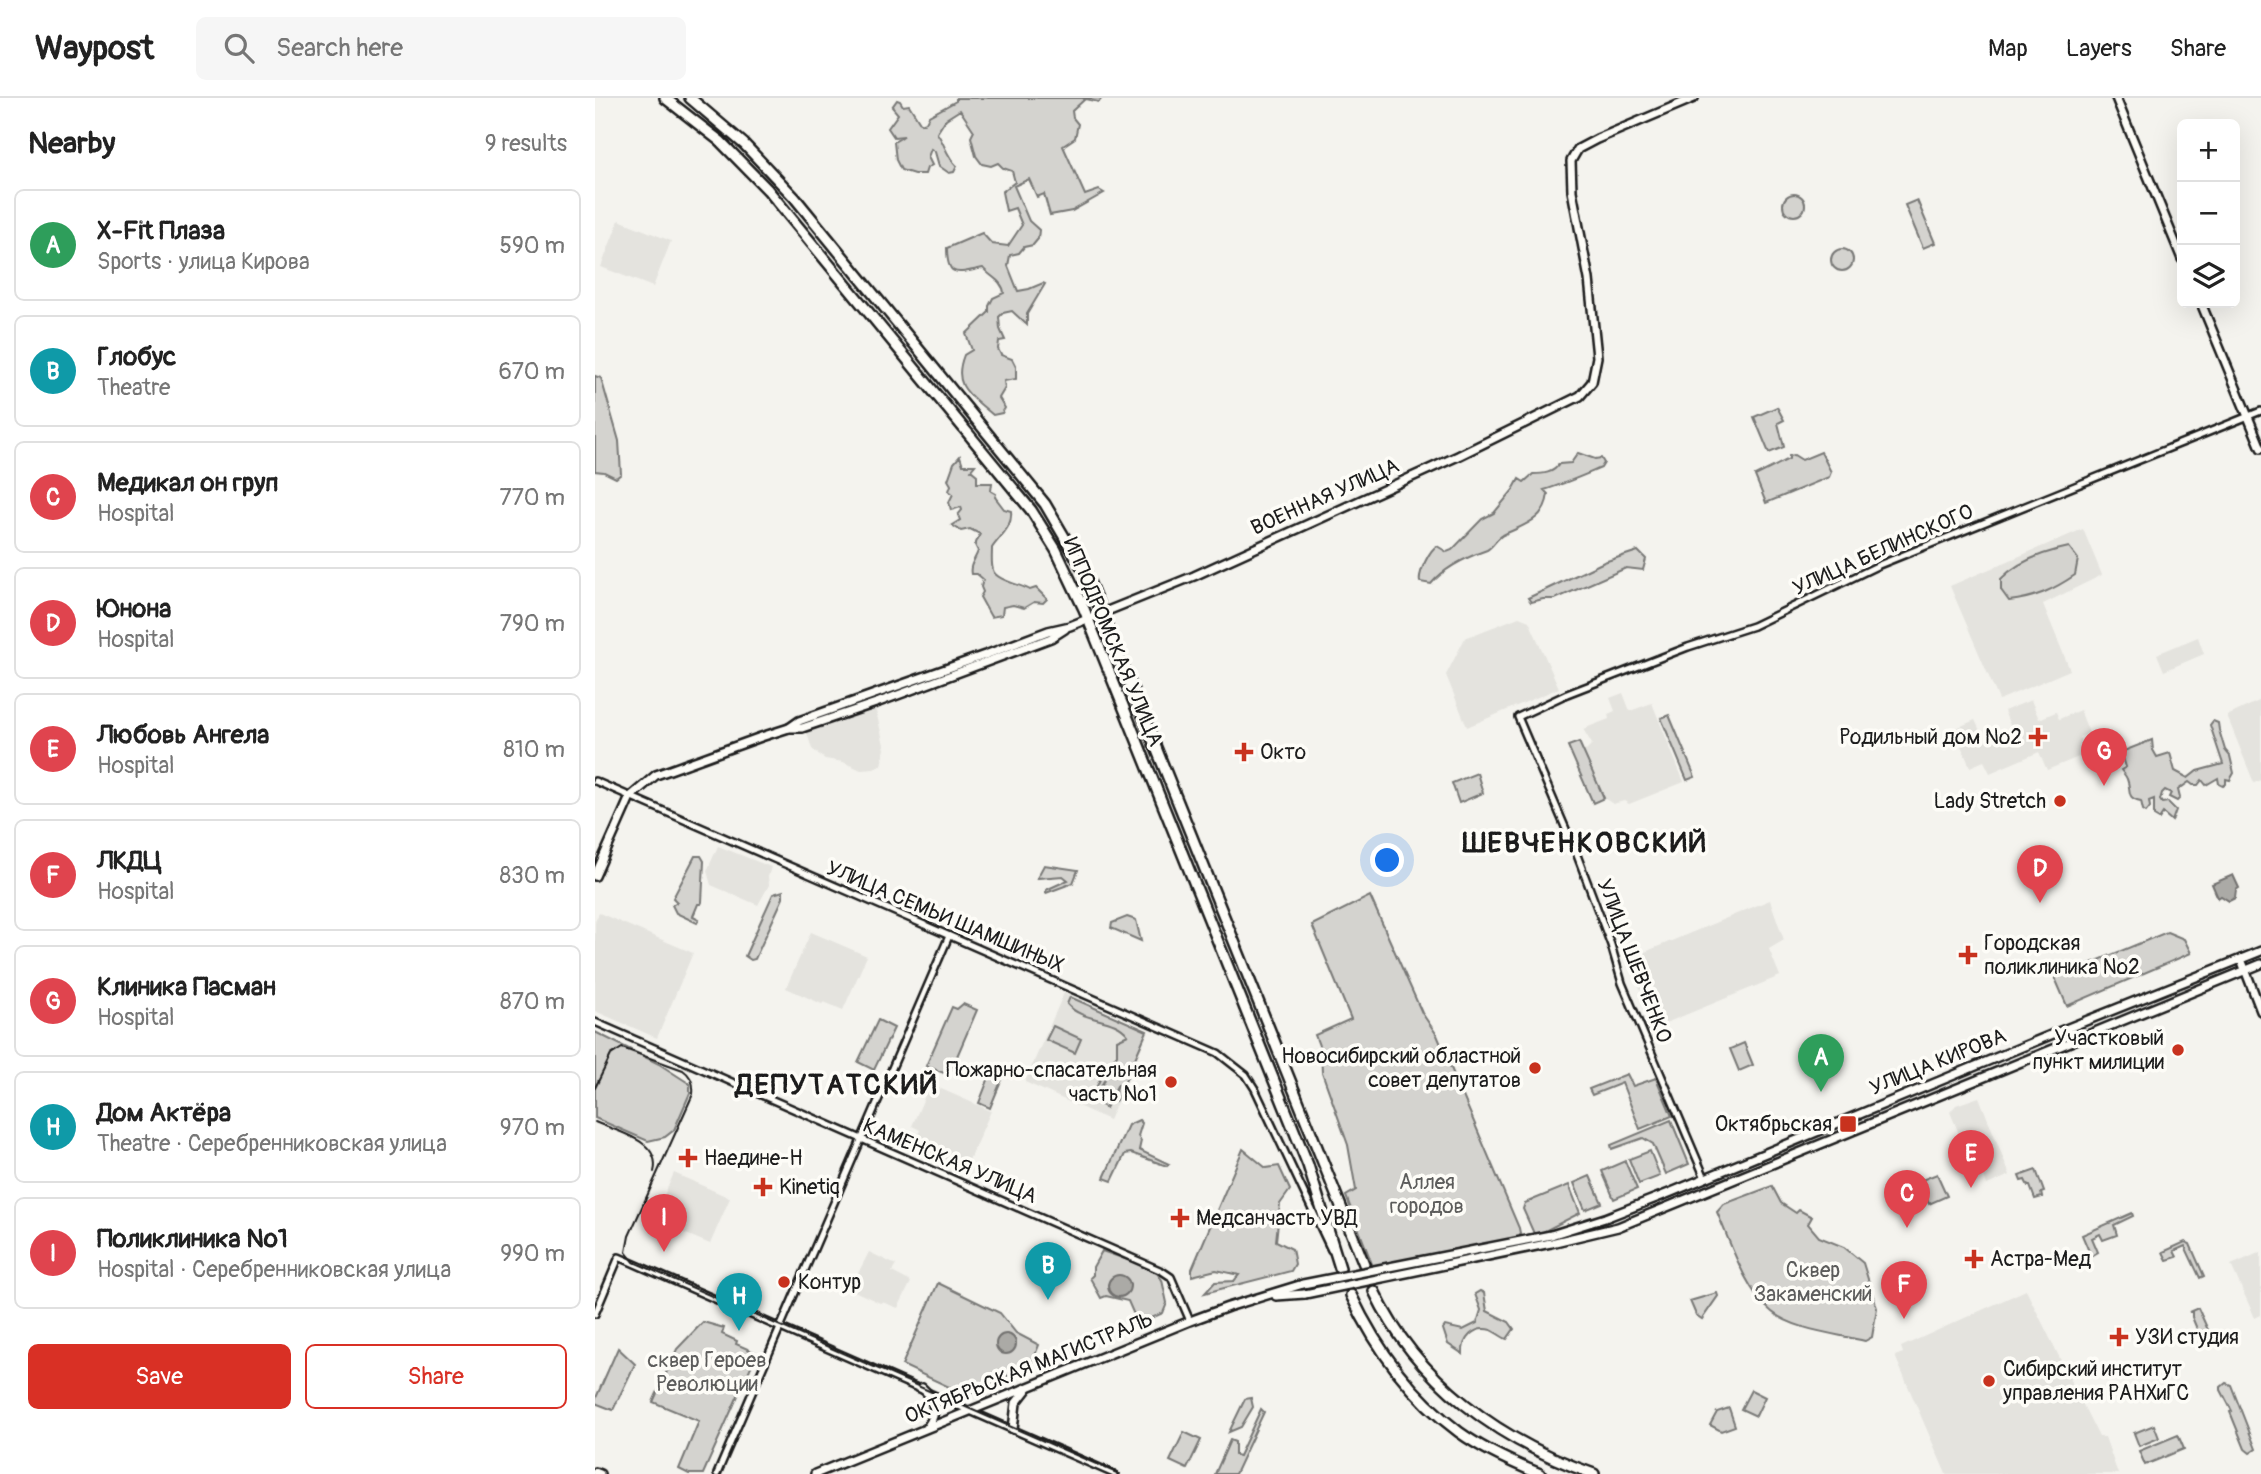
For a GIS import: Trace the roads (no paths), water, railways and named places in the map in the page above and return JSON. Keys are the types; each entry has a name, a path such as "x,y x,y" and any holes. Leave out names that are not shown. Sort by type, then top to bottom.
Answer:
{"highway":[{"name":"ИППОДРОМСКАЯ УЛИЦА","path":"665,98 737,157 797,226 1021,498 1056,550 1088,619 1308,1165 1340,1268"},
{"name":"ИППОДРОМСКАЯ УЛИЦА","path":"690,98 744,144 795,198 1045,504 1065,535 1086,574 1364,1264"},
{"path":"1021,498 1028,498 1032,488"},
{"path":"1374,1291 1406,1343 1423,1365 1458,1400 1500,1430 1581,1472 1594,1474"},
{"path":"1351,1295 1389,1361 1426,1403 1471,1440 1540,1474"}],"main road":[{"name":"ВОЕННАЯ УЛИЦА","path":"630,797 656,775 789,728 799,721 987,659 1048,631 1102,614 1202,572 1458,456 1571,401 1587,388 1595,373 1597,357 1589,279 1572,191 1571,161 1579,149 1597,139 1694,98"},
{"path":"2116,98 2177,247"},
{"path":"2203,308 2261,448"},
{"path":"595,876 630,797"},
{"name":"УЛИЦА КИРОВА","path":"1551,1239 2261,951"},
{"path":"2241,959 2261,1011"},
{"name":"УЛИЦА КИРОВА","path":"1551,1239 1618,1227 2261,964"},
{"name":"ОКТЯБРЬСКАЯ МАГИСТРАЛЬ","path":"815,1474 1189,1321 1258,1298 1303,1284 1551,1239"},
{"name":"ОКТЯБРЬСКАЯ МАГИСТРАЛЬ","path":"1258,1298 1305,1294 1551,1239"},
{"path":"1013,1429 1016,1403 1031,1385"},
{"path":"922,1388 929,1394 935,1409 933,1418 923,1430"},
{"path":"595,1472 600,1474"}],"street":[{"name":"УЛИЦА БЕЛИНСКОГО","path":"1518,717 1567,694 1730,632 1753,626 1879,565 2261,411"},
{"name":"УЛИЦА ШЕВЧЕНКО","path":"1518,717 1577,855 1611,945 1622,983 1705,1178"},
{"name":"УЛИЦА СЕМЬИ ШАМШИНЫХ","path":"595,781 1218,1053 1246,1075 1340,1268"},
{"path":"717,1474 949,936"},
{"name":"КАМЕНСКАЯ УЛИЦА","path":"595,1022 1167,1274 1176,1287 1189,1321"},
{"path":"595,1314 619,1257 1114,1474"}],"tram line":[{"path":"595,1088 611,1055 622,1048 683,1070 693,1084 693,1094 629,1236 626,1252 634,1262 1119,1474"},
{"path":"595,1122 645,1145 655,1161 654,1172"}],"place":[{"name":"Родильный дом №2","path":"2038,737"},
{"name":"Окто","path":"1244,752"},
{"name":"Клиника Пасман","path":"2104,786"},
{"name":"Lady Stretch","path":"2060,801"},
{"name":"Юнона","path":"2040,903"},
{"name":"Городская поликлиника №2","path":"1968,955"},
{"name":"Участковый пункт милиции","path":"2178,1050"},
{"name":"Новосибирский областной совет депутатов","path":"1535,1068"},
{"name":"Пожарно-спасательная часть №1","path":"1171,1082"},
{"name":"X-Fit Плаза","path":"1821,1092"},
{"name":"Октябрьская","path":"1848,1124"},
{"name":"Наедине-Н","path":"688,1158"},
{"name":"Kinetiq","path":"763,1187"},
{"name":"Любовь Ангела","path":"1971,1188"},
{"name":"Медсанчасть УВД","path":"1180,1218"},
{"name":"Медикал он груп","path":"1907,1228"},
{"name":"Поликлиника №1","path":"664,1252"},
{"name":"Астра-Мед","path":"1974,1259"},
{"name":"Контур","path":"784,1282"},
{"name":"Глобус","path":"1048,1300"},
{"name":"ЛКДЦ","path":"1904,1319"},
{"name":"Дом Актёра","path":"739,1331"},
{"name":"УЗИ студия","path":"2119,1337"},
{"name":"Сибирский институт управления РАНХиГС","path":"1989,1381"}],"district":[{"name":"ШЕВЧЕНКОВСКИЙ","path":"1585,843"},
{"name":"ДЕПУТАТСКИЙ","path":"837,1085"}],"park label":[{"name":"Аллея городов","path":"1427,1194"},
{"name":"Сквер Закаменский","path":"1813,1282"},
{"name":"сквер Героев Революции","path":"707,1372"}]}
